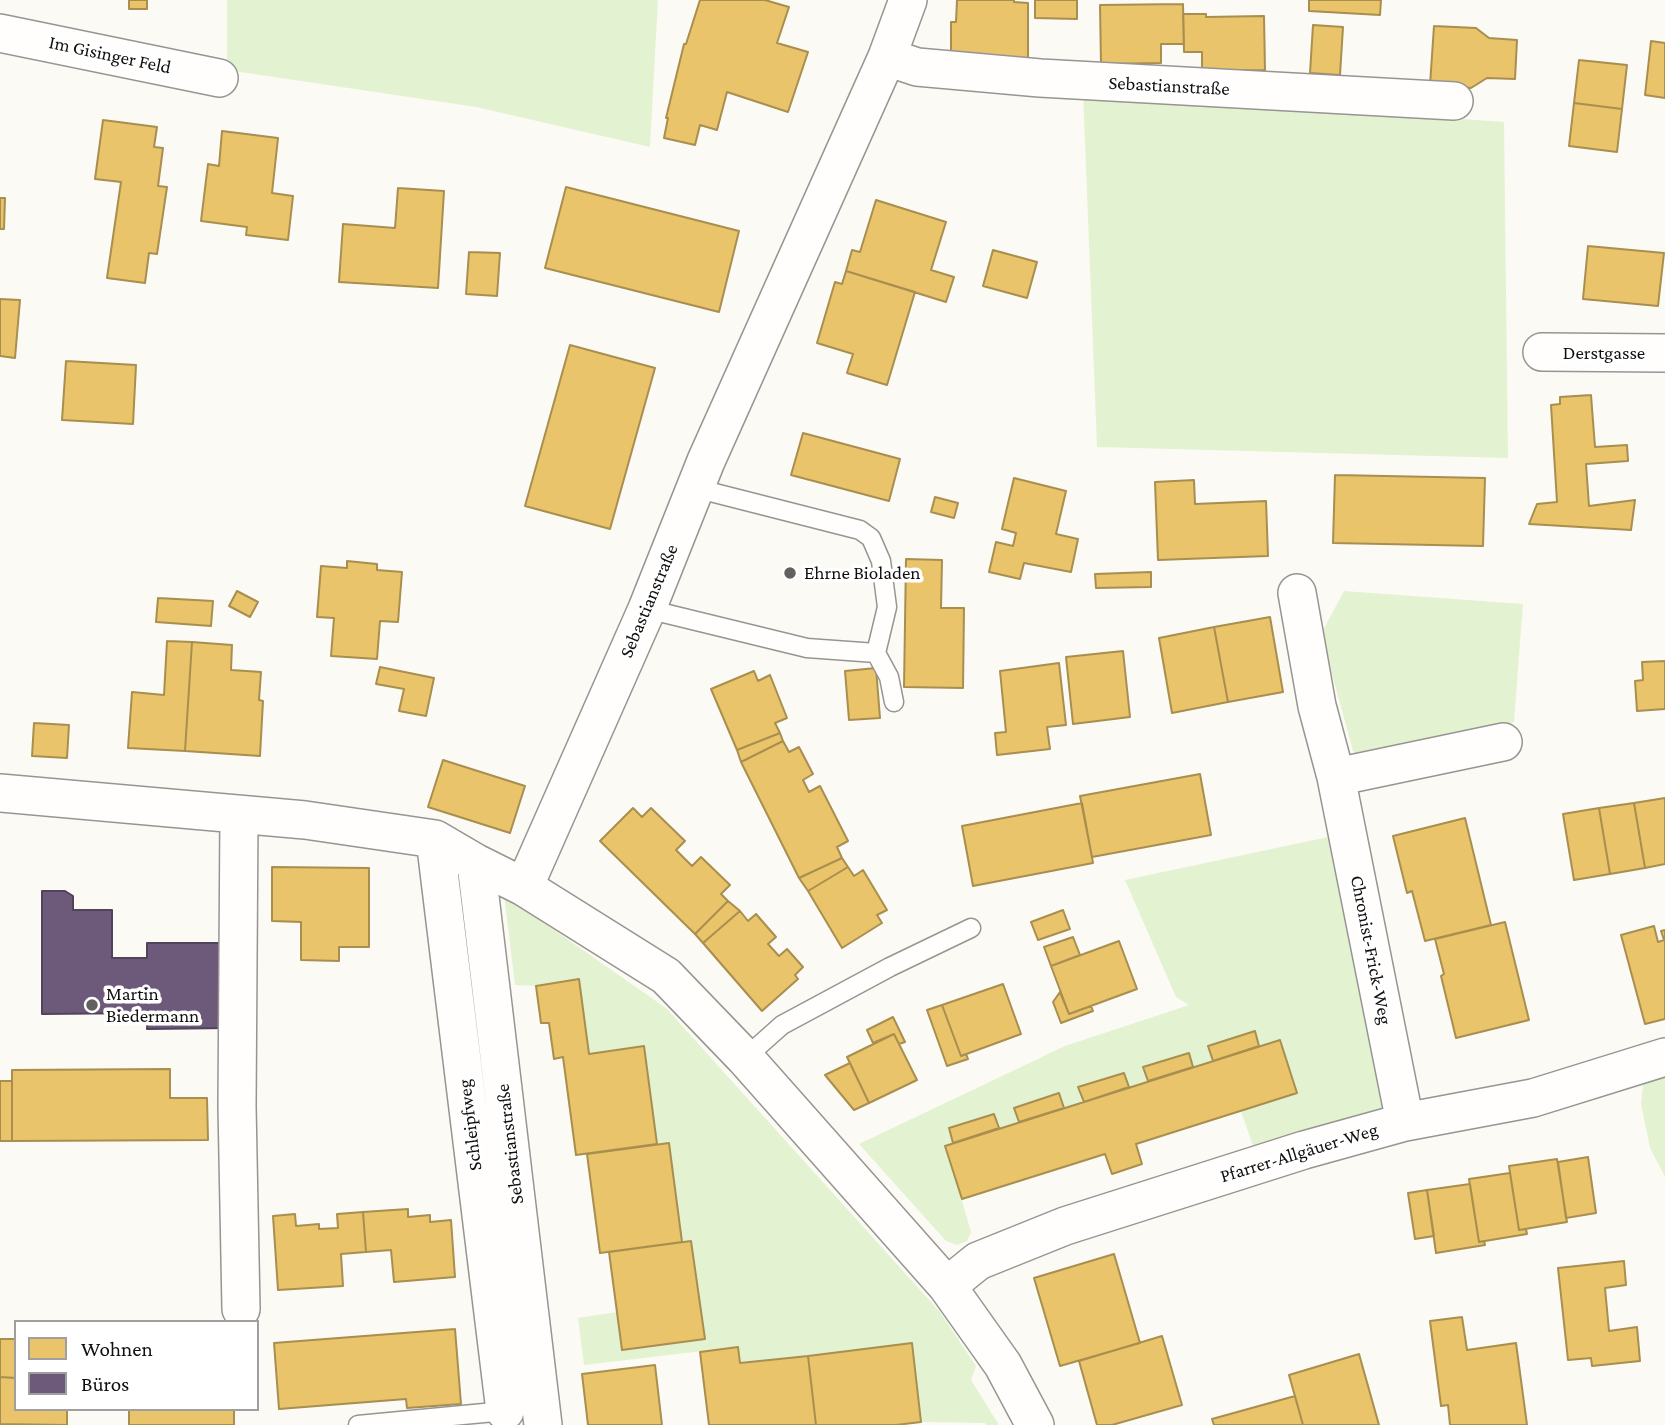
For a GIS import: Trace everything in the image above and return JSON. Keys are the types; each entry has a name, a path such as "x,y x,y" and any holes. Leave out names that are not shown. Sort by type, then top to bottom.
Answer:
{"street":[{"name":"Sebastianstraße","path":"524,887 647,608 695,488 887,57 908,0"},
{"name":"Im Gisinger Feld","path":"0,33 219,78"},
{"name":"Sebastianstraße","path":"887,57 917,67 1040,78 1454,102"},
{"name":"Derstgasse","path":"1542,352 1665,353"},
{"name":"Chronist-Frick-Weg","path":"1297,593 1317,706 1336,777 1405,1122"},
{"path":"1336,777 1503,742"},
{"path":"0,793 305,820 435,839 524,887 666,976 746,1058 947,1286 1003,1365 1035,1425"},
{"path":"239,815 237,1106 241,1309"},
{"name":"Schleipfweg","path":"435,839 505,1418"},
{"name":"Sebastianstraße","path":"476,863 543,1425"},
{"name":"Pfarrer-Allgäuer-Weg","path":"947,1286 978,1261 1065,1226 1304,1150 1405,1122 1533,1098 1665,1057"}],"lane":[{"path":"695,488 860,530 871,538 881,561 887,607 876,653 889,677 894,702"},
{"path":"647,608 807,648 876,653"},
{"path":"746,1058 782,1025 890,967 971,928"},
{"path":"358,1424 505,1418"}],"green space":[{"path":"227,0 658,0 650,147 476,107 227,70"},
{"path":"1083,92 1504,122 1508,458 1097,447"},
{"path":"1344,591 1523,604 1514,722 1355,758 1321,634"},
{"path":"1328,837 1393,1095 1381,1115 1255,1152 1241,1111 1297,1093 1280,1040 946,1145 971,1232 967,1241 957,1245 946,1241 859,1144 1065,1046 1189,1005 1176,997 1125,880"},
{"path":"504,895 666,1008 940,1312 976,1366 971,1380 999,1425 921,1422 912,1343 740,1363 737,1347 584,1365 578,1318 617,1312 623,1350 705,1339 691,1242 682,1242 669,1143 657,1144 644,1047 589,1054 578,979 536,986 515,985"},
{"path":"1665,1069 1665,1177 1650,1148 1641,1104 1643,1084 1652,1073"}],"building: Wohnen":[{"path":"129,0 147,0 147,9 129,9"},
{"path":"700,0 765,0 789,7 777,43 808,52 788,112 727,92 717,130 700,125 695,145 664,138 666,118 684,44"},
{"path":"957,0 1014,0 1028,3 1028,61 951,60 951,22 956,22"},
{"path":"1035,0 1077,0 1077,19 1035,18"},
{"path":"1309,0 1381,0 1380,15 1309,11"},
{"path":"1183,4 1184,44 1161,44 1161,63 1101,64 1100,5"},
{"path":"1183,14 1206,14 1206,17 1264,16 1265,70 1202,71 1202,52 1184,52"},
{"path":"1313,25 1343,27 1340,75 1310,73"},
{"path":"1434,26 1476,28 1489,38 1517,40 1515,79 1487,78 1471,88 1430,85"},
{"path":"1651,41 1665,43 1665,98 1645,95"},
{"path":"1579,60 1627,65 1622,109 1574,103"},
{"path":"1574,103 1622,109 1617,152 1569,146"},
{"path":"103,120 157,127 154,147 163,148 158,186 167,187 157,254 149,253 145,283 107,278 121,182 95,179"},
{"path":"222,131 278,138 272,193 293,196 288,240 246,235 247,227 201,221 208,164 219,166"},
{"path":"566,187 739,231 719,312 545,268"},
{"path":"398,188 444,191 438,288 339,282 343,224 395,228"},
{"path":"0,198 5,198 4,229 0,229"},
{"path":"876,200 946,222 931,270 954,277 946,302 846,271 852,250 860,252"},
{"path":"1588,246 1664,253 1658,306 1583,299"},
{"path":"993,250 1037,262 1027,298 983,286"},
{"path":"469,252 500,253 497,296 466,294"},
{"path":"846,271 915,292 887,385 847,373 853,354 817,343 835,282 842,284"},
{"path":"0,299 20,300 15,358 0,356"},
{"path":"570,345 655,368 610,529 525,506"},
{"path":"66,361 136,365 133,424 62,420"},
{"path":"1591,395 1595,447 1627,445 1628,461 1586,464 1589,506 1635,500 1631,530 1529,524 1537,504 1557,502 1551,405 1560,404 1560,397"},
{"path":"803,433 900,459 889,501 791,475"},
{"path":"1335,475 1485,478 1483,546 1333,543"},
{"path":"1014,478 1066,491 1056,534 1078,539 1071,572 1024,563 1020,579 989,572 996,542 1013,546 1016,533 1002,529"},
{"path":"1194,480 1195,504 1266,501 1268,556 1158,560 1155,482"},
{"path":"935,497 958,503 954,518 931,512"},
{"path":"906,559 942,560 941,608 964,608 963,688 904,687"},
{"path":"347,561 377,564 377,570 402,572 398,622 380,621 377,659 331,656 334,618 317,617 321,566 347,568"},
{"path":"1151,572 1151,587 1096,588 1095,574"},
{"path":"237,591 258,602 250,617 229,606"},
{"path":"158,598 213,601 211,626 156,622"},
{"path":"1270,617 1283,692 1228,702 1214,627"},
{"path":"1214,627 1228,702 1172,713 1159,638"},
{"path":"167,641 192,642 185,751 128,748 132,692 164,695"},
{"path":"192,642 232,645 231,670 261,672 259,700 263,701 260,756 185,751"},
{"path":"1123,651 1130,717 1073,724 1066,657"},
{"path":"1665,661 1665,709 1637,711 1635,681 1643,680 1642,662"},
{"path":"1059,663 1066,725 1047,727 1050,749 997,755 995,733 1006,732 1000,671"},
{"path":"380,667 434,678 426,716 399,711 404,689 376,684"},
{"path":"876,668 880,718 849,720 845,671"},
{"path":"754,671 758,681 770,675 787,718 775,723 780,733 737,750 711,689"},
{"path":"34,723 69,725 67,758 32,756"},
{"path":"780,733 783,741 741,762 737,750"},
{"path":"783,741 789,752 799,747 813,774 803,780 809,792 820,786 848,841 837,847 842,858 799,878 741,762"},
{"path":"443,760 525,786 510,833 428,807"},
{"path":"1200,774 1211,835 1092,857 1080,796"},
{"path":"1665,798 1665,864 1645,868 1634,803"},
{"path":"1082,803 1093,863 973,886 962,826"},
{"path":"1634,803 1645,868 1610,874 1599,808"},
{"path":"633,808 642,817 651,808 685,841 676,850 692,866 701,857 730,885 721,894 728,901 695,934 600,841"},
{"path":"1599,808 1610,874 1574,880 1563,814"},
{"path":"1465,818 1491,925 1425,941 1412,891 1407,893 1393,836"},
{"path":"842,858 848,867 808,891 799,878"},
{"path":"272,867 369,868 369,947 339,947 339,961 301,960 301,922 272,921"},
{"path":"848,867 854,876 863,870 887,910 877,915 882,923 842,948 808,891"},
{"path":"728,901 740,911 703,943 695,934"},
{"path":"1063,910 1070,929 1038,940 1031,922"},
{"path":"740,911 748,921 756,914 776,937 768,944 779,956 787,949 803,967 795,975 798,979 762,1011 703,943"},
{"path":"1505,922 1529,1020 1456,1038 1435,939"},
{"path":"1654,926 1658,942 1664,940 1661,931 1665,930 1665,1019 1645,1024 1621,935"},
{"path":"1073,937 1080,955 1051,966 1044,947"},
{"path":"1119,941 1137,989 1069,1014 1051,966"},
{"path":"579,979 589,1054 644,1046 657,1144 576,1155 563,1057 554,1059 549,1023 541,1023 536,986"},
{"path":"1003,984 1021,1034 961,1056 942,1005"},
{"path":"1060,992 1069,1014 1091,1006 1093,1011 1061,1023 1053,1002"},
{"path":"942,1005 961,1056 966,1054 968,1059 947,1066 927,1010"},
{"path":"893,1017 905,1042 899,1044 894,1034 873,1043 867,1030"},
{"path":"1255,1031 1259,1046 1213,1061 1208,1046"},
{"path":"894,1034 917,1080 869,1103 847,1057"},
{"path":"1280,1040 1297,1093 1136,1144 1142,1164 1112,1174 1105,1154 962,1199 945,1146"},
{"path":"1189,1053 1193,1067 1148,1081 1143,1067"},
{"path":"850,1063 869,1103 854,1110 825,1075"},
{"path":"170,1069 170,1098 207,1098 208,1140 12,1141 12,1070"},
{"path":"1124,1073 1129,1087 1084,1102 1078,1087"},
{"path":"0,1081 12,1081 12,1141 0,1141"},
{"path":"1059,1093 1064,1108 1019,1122 1014,1108"},
{"path":"994,1114 999,1128 953,1143 949,1128"},
{"path":"669,1143 682,1242 600,1253 587,1154"},
{"path":"1588,1157 1596,1213 1566,1218 1558,1162"},
{"path":"1557,1159 1567,1222 1519,1230 1509,1166"},
{"path":"1510,1173 1519,1230 1526,1229 1527,1234 1479,1242 1469,1179"},
{"path":"1470,1184 1479,1242 1484,1241 1485,1245 1436,1253 1427,1190"},
{"path":"1427,1190 1434,1236 1415,1239 1408,1193"},
{"path":"408,1209 408,1217 430,1215 430,1222 451,1220 455,1277 394,1282 391,1250 366,1252 363,1212"},
{"path":"363,1212 366,1252 341,1254 343,1286 278,1290 273,1216 295,1214 296,1226 319,1224 319,1229 338,1228 337,1214"},
{"path":"691,1241 705,1339 622,1350 609,1252"},
{"path":"1114,1254 1140,1343 1060,1366 1034,1278"},
{"path":"1624,1261 1626,1285 1605,1288 1609,1331 1637,1327 1640,1361 1592,1366 1591,1358 1568,1360 1558,1268"},
{"path":"1462,1317 1467,1350 1516,1343 1527,1425 1450,1425 1448,1405 1441,1406 1430,1321"},
{"path":"455,1329 461,1404 407,1408 406,1399 279,1409 274,1343"},
{"path":"1162,1336 1182,1405 1112,1425 1097,1425 1079,1361"},
{"path":"0,1339 14,1339 14,1378 0,1377"},
{"path":"912,1343 921,1422 896,1425 816,1425 808,1356"},
{"path":"738,1347 740,1363 808,1356 816,1425 709,1425 700,1352"},
{"path":"1359,1354 1379,1425 1303,1425 1289,1375"},
{"path":"655,1365 662,1425 588,1425 582,1374"},
{"path":"0,1377 14,1378 14,1411 67,1411 67,1425 0,1424"},
{"path":"1295,1396 1303,1425 1214,1425 1212,1419"},
{"path":"129,1411 234,1411 234,1425 129,1425"}],"building: Büros":[{"path":"42,891 65,891 73,896 73,910 112,910 112,958 147,958 147,943 228,943 229,1028 147,1029 148,1013 42,1014"}],"place":[{"name":"Ehrne Bioladen","path":"790,573"},
{"name":"Martin Biedermann","path":"92,1005"}]}
